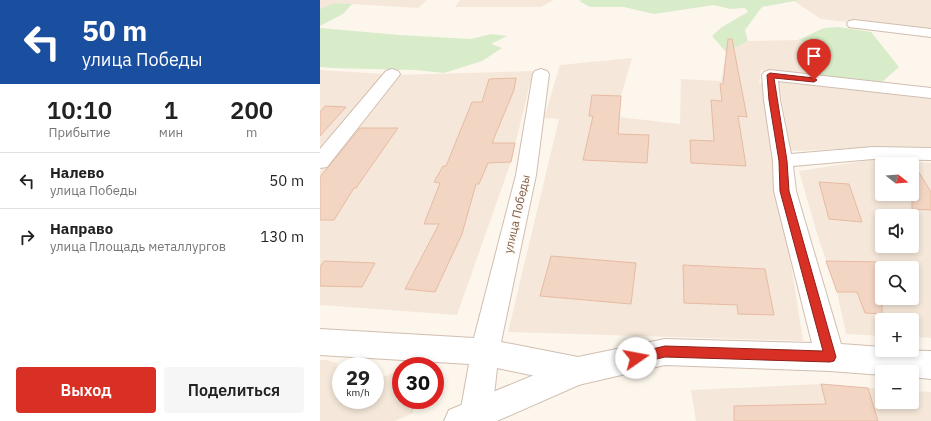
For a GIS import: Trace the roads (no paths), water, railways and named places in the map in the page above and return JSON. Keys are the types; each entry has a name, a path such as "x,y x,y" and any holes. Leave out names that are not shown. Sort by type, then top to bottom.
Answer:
{"street":[{"path":"854,24 931,33"},
{"path":"320,162 392,74"},
{"name":"улица Победы","path":"468,417 485,352 526,175 541,74"},
{"path":"830,357 785,191 783,161 772,100 770,75 931,93"},
{"path":"783,161 873,153 931,154"},
{"path":"320,342 485,352 578,370"},
{"path":"468,417 578,370 665,352 830,357 931,365"}]}
